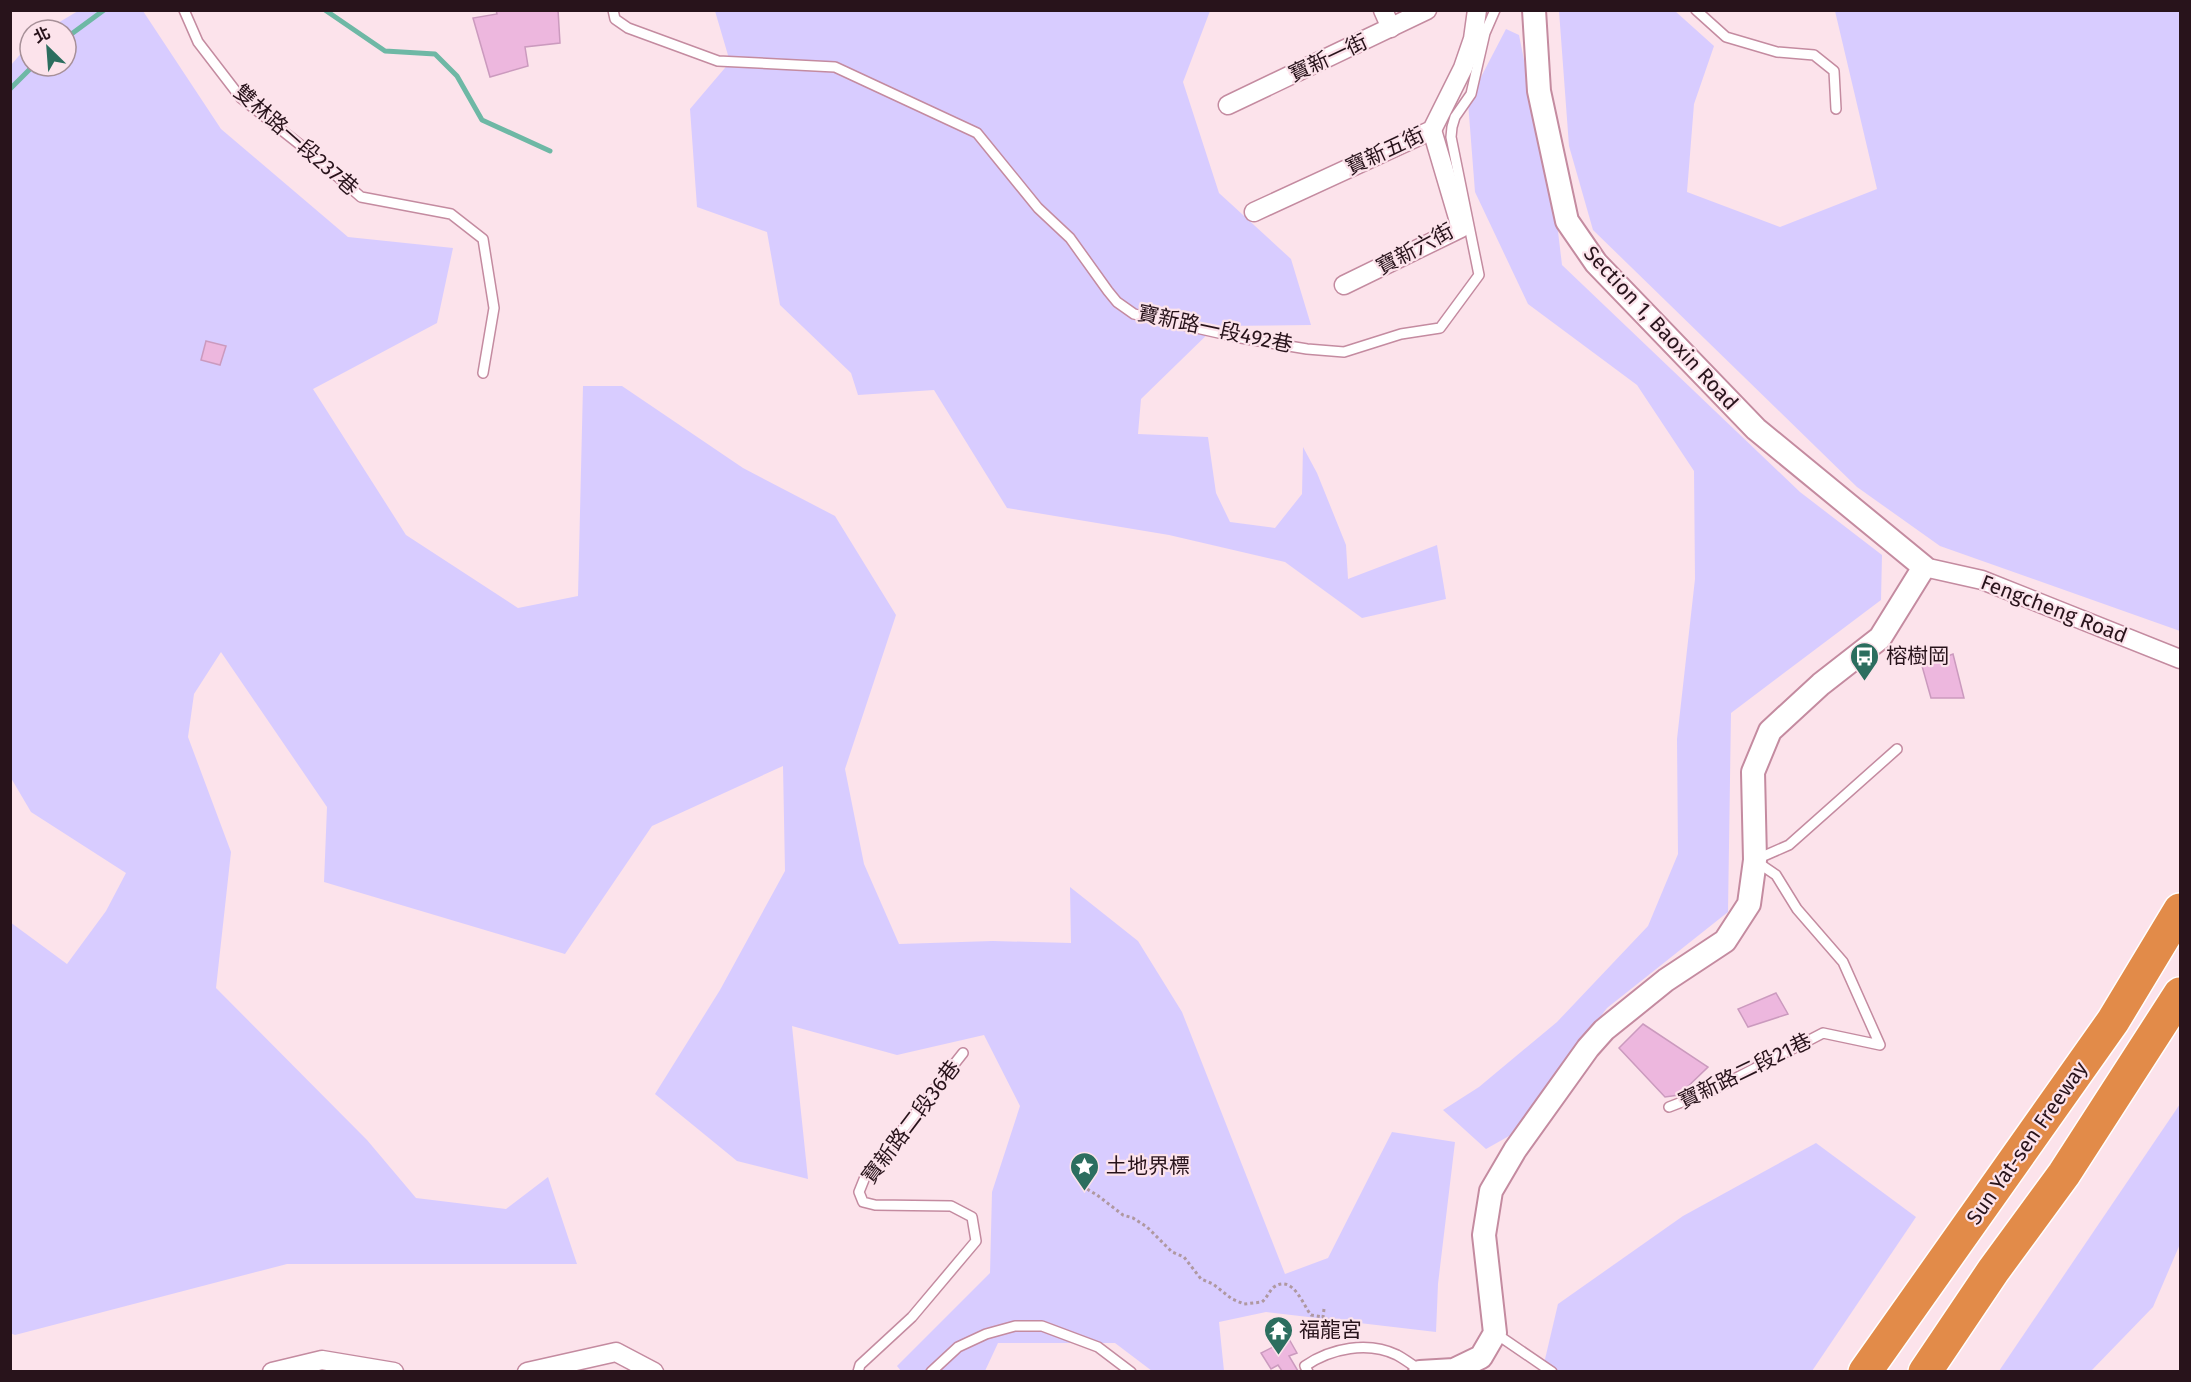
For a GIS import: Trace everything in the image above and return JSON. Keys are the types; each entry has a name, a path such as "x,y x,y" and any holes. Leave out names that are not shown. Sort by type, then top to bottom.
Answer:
{"highway":[{"name":"Sun Yat-sen Freeway","path":"1865,1371 2113,1021 2181,910"},
{"path":"1925,1371 1993,1271 2064,1174 2181,994"}],"street":[{"path":"1383,10 1391,28"},
{"name":"寶新一街","path":"1228,105 1427,10"},
{"name":"寶新五街","path":"1254,212 1432,130 1463,68 1473,39 1477,10"},
{"name":"Section 1, Baoxin Road","path":"1534,10 1539,91 1567,221 1596,263 1756,429 1924,567"},
{"name":"寶新六街","path":"1344,285 1461,228 1432,130"},
{"path":"1421,1371 1454,1370 1481,1357 1495,1333 1484,1235 1491,1191 1515,1150 1588,1048 1604,1030 1666,980 1725,941 1749,904 1755,860 1753,772 1770,731 1821,684 1880,638 1924,567"},
{"name":"Fengcheng Road","path":"1924,567 1982,580 2181,658"},
{"path":"527,1371 616,1352 654,1371"},
{"path":"272,1371 322,1360 394,1371"}],"lane":[{"name":"雙林路一段237巷","path":"184,10 198,42 241,98 361,197 451,214 483,239 494,308 483,373"},
{"name":"寶新路一段492巷","path":"613,10 615,19 628,28 718,61 834,67 977,133 1038,208 1070,238 1113,297 1134,314 1241,338 1307,349 1344,351 1401,334 1440,328 1479,275 1451,138 1455,117 1471,94 1485,33 1495,10"},
{"path":"1696,10 1726,37 1777,52 1814,55 1834,71 1836,109"},
{"path":"1755,860 1790,845 1897,749"},
{"name":"寶新路二段21巷","path":"1669,1107 1713,1090 1823,1033 1880,1045 1843,962 1797,909 1776,875 1755,860"},
{"name":"寶新路二段36巷","path":"858,1371 860,1365 912,1317 976,1241 972,1217 951,1206 875,1205 863,1202 859,1192 865,1177 963,1053"},
{"path":"931,1371 957,1347 986,1334 1016,1326 1042,1326 1098,1347 1131,1371"},
{"path":"1495,1333 1552,1371"},
{"path":"1308,1371 1305,1366 1330,1353 1373,1347 1397,1355 1421,1371"}],"path":[{"path":"1082,1186 1098,1195 1123,1215 1147,1227 1172,1252 1182,1255 1201,1279 1232,1299 1244,1304 1262,1302 1276,1286 1289,1286 1298,1292 1311,1316 1323,1317 1340,1328 1335,1335 1336,1346 1330,1353"},
{"path":"1323,1317 1324,1309"}],"shaded area":[{"path":"78,11 143,11 221,129 348,237 453,248 437,323 313,389 406,535 518,608 578,596 583,386 622,386 743,468 835,516 896,615 845,769 864,864 899,944 993,941 1071,943 1070,887 1138,941 1182,1012 1285,1274 1328,1258 1392,1132 1455,1142 1438,1284 1436,1332 1266,1312 1219,1322 1224,1371 1152,1371 1115,1343 998,1343 985,1371 901,1371 897,1366 990,1273 992,1192 1020,1106 984,1035 897,1055 792,1026 808,1179 737,1161 655,1094 720,990 785,871 783,766 652,826 565,954 324,882 327,807 221,652 194,694 188,737 231,852 216,988 367,1140 416,1198 506,1209 548,1177 577,1264 287,1264 15,1335 10,1333 10,922 67,964 106,911 126,873 31,812 11,778 11,65 18,57 18,78 78,78 78,18 66,18"},
{"path":"715,11 1210,11 1183,82 1219,193 1291,259 1311,325 1216,326 1141,399 1138,434 1208,437 1216,493 1230,522 1275,528 1302,494 1303,447 1317,473 1346,545 1348,579 1437,545 1446,599 1362,618 1285,562 1169,535 1007,508 934,390 858,395 851,373 780,305 767,232 697,207 690,109 730,62"},
{"path":"1559,11 1675,11 1714,46 1694,104 1687,192 1780,227 1877,189 1835,11 2180,11 2180,631 1940,546 1857,487 1593,230 1569,146"},
{"path":"1506,29 1519,35 1557,223 1562,265 1800,492 1882,555 1881,600 1731,713 1728,912 1607,1008 1509,1136 1486,1149 1443,1110 1479,1087 1557,1022 1648,926 1678,854 1677,739 1695,579 1694,471 1637,385 1528,304 1475,192 1468,102"},
{"path":"2180,1104 2180,1244 2153,1307 2091,1371 1999,1371"},
{"path":"1816,1143 1916,1217 1812,1371 1542,1372 1558,1304 1683,1216"}],"building":[{"path":"496,10 558,10 560,43 525,47 528,66 490,77 473,18 497,14"},
{"path":"206,341 226,346 220,365 201,360"},
{"path":"1953,654 1964,698 1931,698 1922,666"},
{"path":"1776,993 1788,1014 1748,1027 1738,1009"},
{"path":"1643,1024 1708,1067 1679,1095 1665,1097 1619,1048"},
{"name":"福龍宮","path":"1289,1339 1297,1353 1289,1356 1298,1371 1282,1371 1278,1365 1271,1369 1261,1353"}],"waterway":[{"path":"78,29 104,10"},
{"path":"325,10 385,51 435,54 457,76 482,120 550,151"},
{"path":"10,89 21,78"}],"place":[{"name":"榕樹岡","path":"1865,682"},
{"name":"土地界標","path":"1085,1192"},
{"name":"福龍宮","path":"1278,1356"}]}
